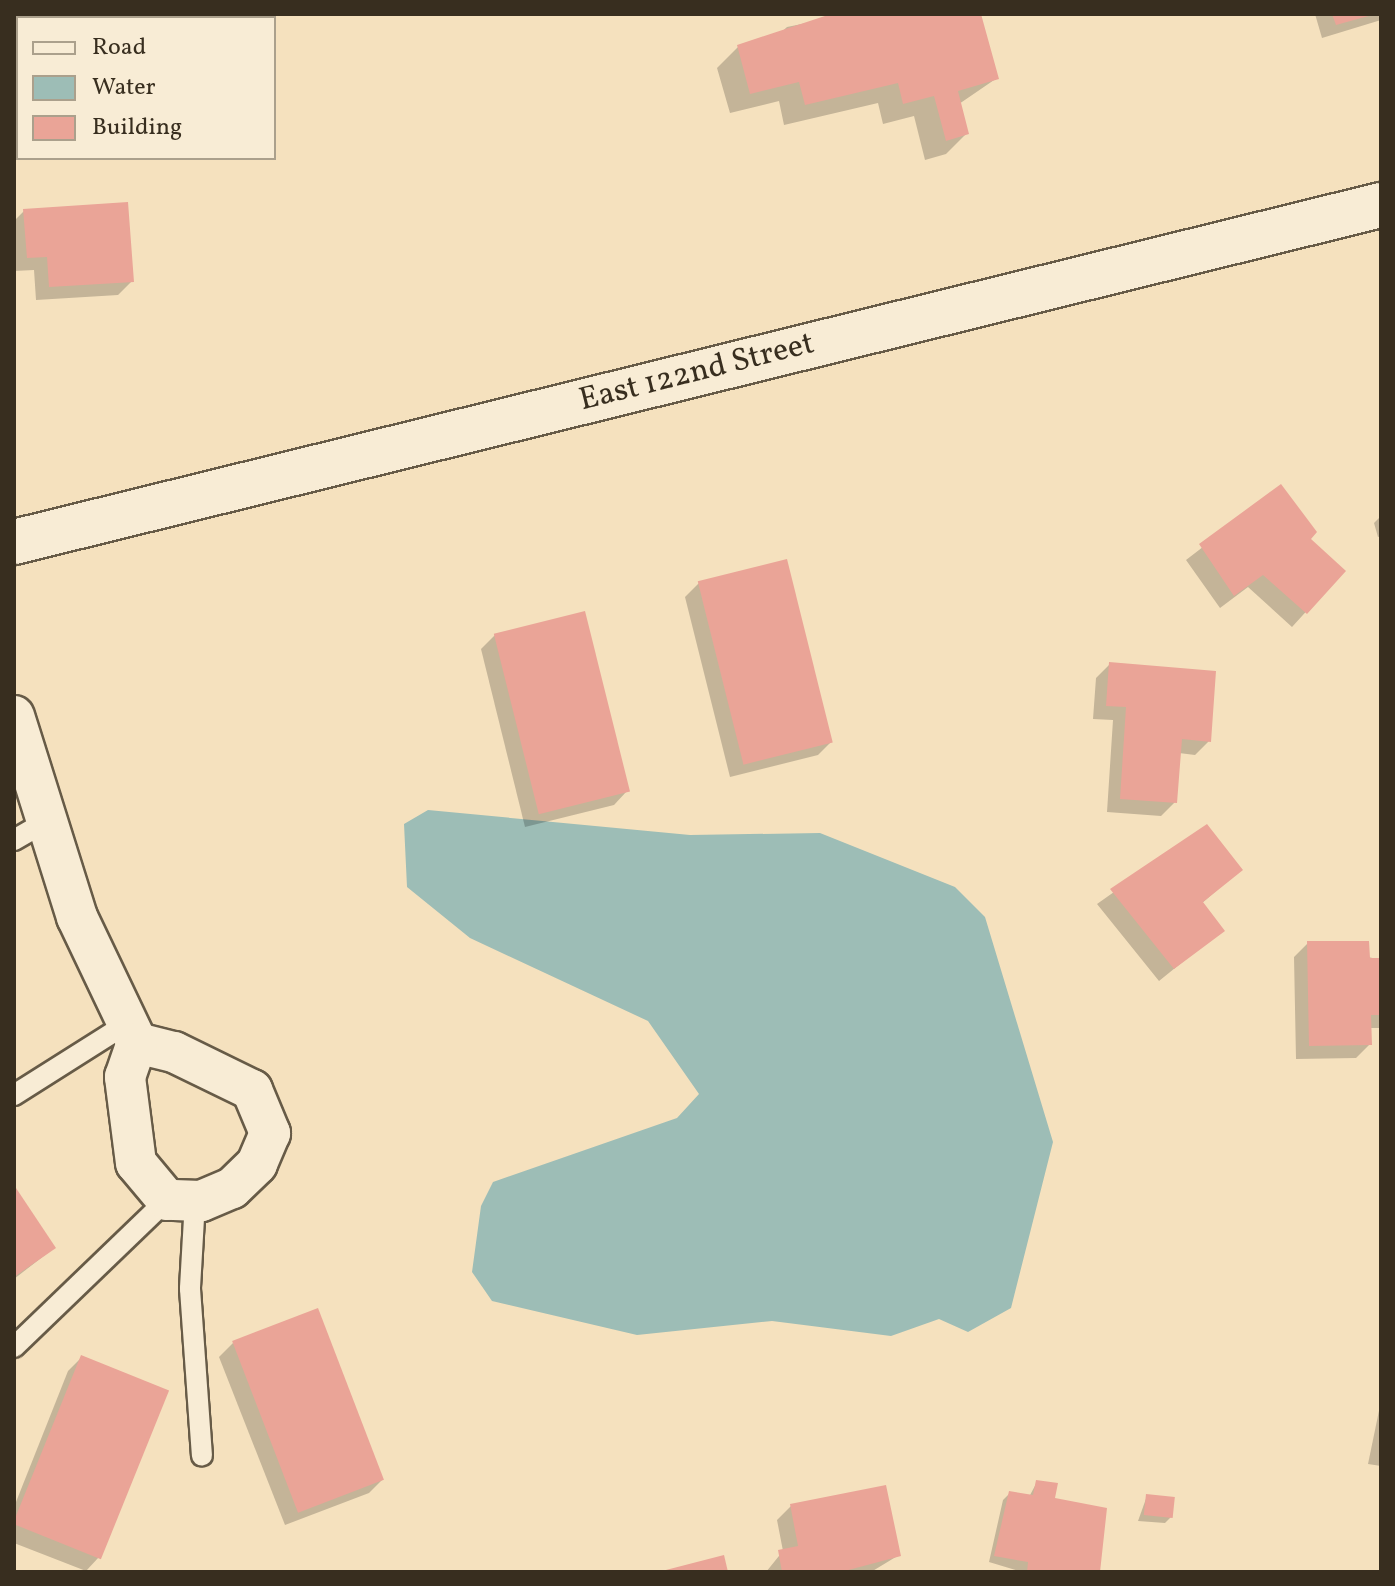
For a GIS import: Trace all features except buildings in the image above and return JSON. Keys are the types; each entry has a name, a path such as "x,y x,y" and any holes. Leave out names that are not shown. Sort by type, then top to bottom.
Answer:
{"street":[{"name":"East 122nd Street","path":"14,542 1381,205"},
{"path":"14,716 30,831 77,917 132,1033 125,1077 136,1163 181,1200 232,1188 257,1164 270,1133 252,1090 132,1033"}],"lane":[{"path":"14,1095 132,1033"},
{"path":"14,1347 181,1200"},
{"path":"181,1200 202,1456"}],"water":[{"path":"428,810 690,835 820,833 955,887 985,917 1053,1142 1011,1308 968,1332 939,1319 891,1336 772,1321 637,1335 492,1301 472,1272 481,1206 493,1182 677,1118 699,1094 648,1021 470,938 407,887 404,824"}]}
